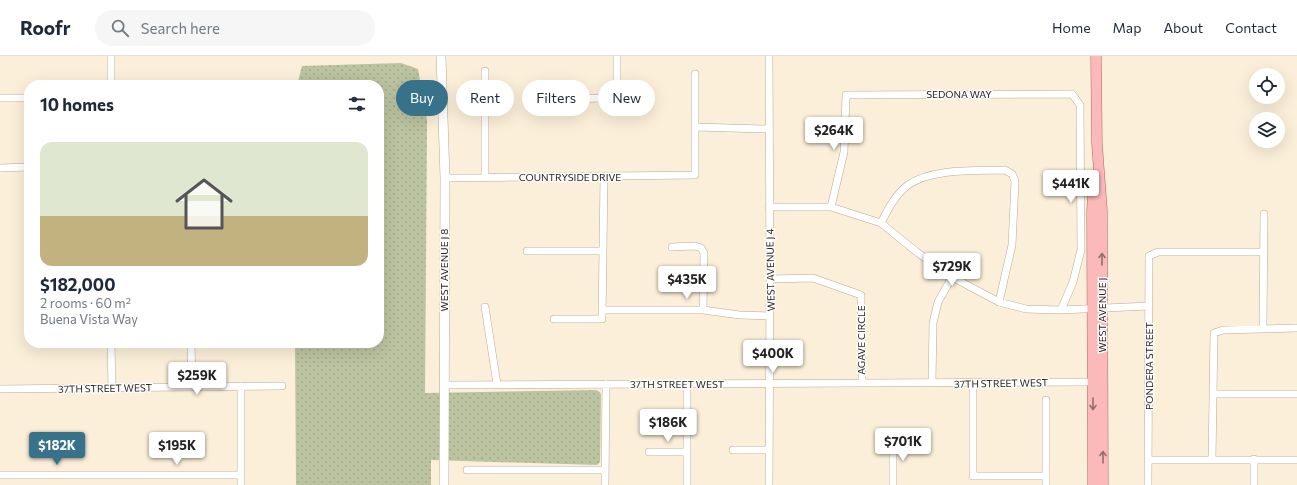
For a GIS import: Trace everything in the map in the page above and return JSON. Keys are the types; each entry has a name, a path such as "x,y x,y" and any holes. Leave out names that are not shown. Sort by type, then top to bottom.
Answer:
{"main road":[{"name":"WEST AVENUE J","path":"1093,485 1098,382 1098,309 1102,212 1097,144 1096,56"},
{"name":"WEST AVENUE J","path":"1098,382 1103,485"}],"street":[{"path":"111,56 111,80"},
{"name":"WEST AVENUE J 8","path":"441,56 445,178 444,485"},
{"path":"590,98 617,98 617,56"},
{"name":"WEST AVENUE J 4","path":"769,56 769,485"},
{"path":"485,71 485,177"},
{"path":"695,74 696,128 768,129"},
{"name":"SEDONA WAY","path":"831,207 844,152 846,95 1072,94 1080,105 1081,250 1074,282 1061,310"},
{"path":"0,98 24,98"},
{"name":"COUNTRYSIDE DRIVE","path":"445,178 695,175 696,128"},
{"path":"0,168 24,167"},
{"path":"881,223 890,204 908,185 922,178 944,173 1004,170 1012,174 1015,181 1012,245 999,302"},
{"path":"554,319 602,319 604,177"},
{"path":"769,207 831,207 881,223 918,253 952,277 999,302 1026,309 1061,310 1149,306"},
{"path":"1263,329 1264,214"},
{"path":"672,246 695,246 701,248 704,253 703,310"},
{"path":"526,251 603,251"},
{"name":"PONDERA STREET","path":"1148,485 1149,256 1158,252 1264,252"},
{"path":"932,383 933,323 938,302 952,277"},
{"name":"AGAVE CIRCLE","path":"770,279 813,278 861,295 862,383"},
{"path":"484,307 497,384"},
{"path":"602,310 703,310 740,315 770,316"},
{"path":"1212,459 1214,333 1223,330 1297,328"},
{"path":"111,348 112,388"},
{"path":"192,348 192,387"},
{"name":"37TH STREET WEST","path":"444,385 1098,382"},
{"path":"973,383 973,476 1046,476"},
{"path":"605,485 606,384"},
{"path":"687,485 688,384"},
{"path":"241,386 241,485"},
{"name":"37TH STREET WEST","path":"0,389 282,386"},
{"path":"1213,394 1297,394"},
{"path":"1046,400 1046,485"},
{"path":"893,440 893,485"},
{"path":"733,450 769,450"},
{"path":"649,452 687,452"},
{"path":"1254,459 1254,485"},
{"path":"1149,460 1297,460"},
{"path":"467,470 605,470"},
{"path":"0,475 241,475"}],"green space":[{"path":"401,63 418,69 420,80 396,80 396,116 426,116 427,120 425,393 596,390 600,392 601,395 600,462 597,465 431,460 431,485 296,485 295,348 384,348 384,80 298,80 302,66"}]}
